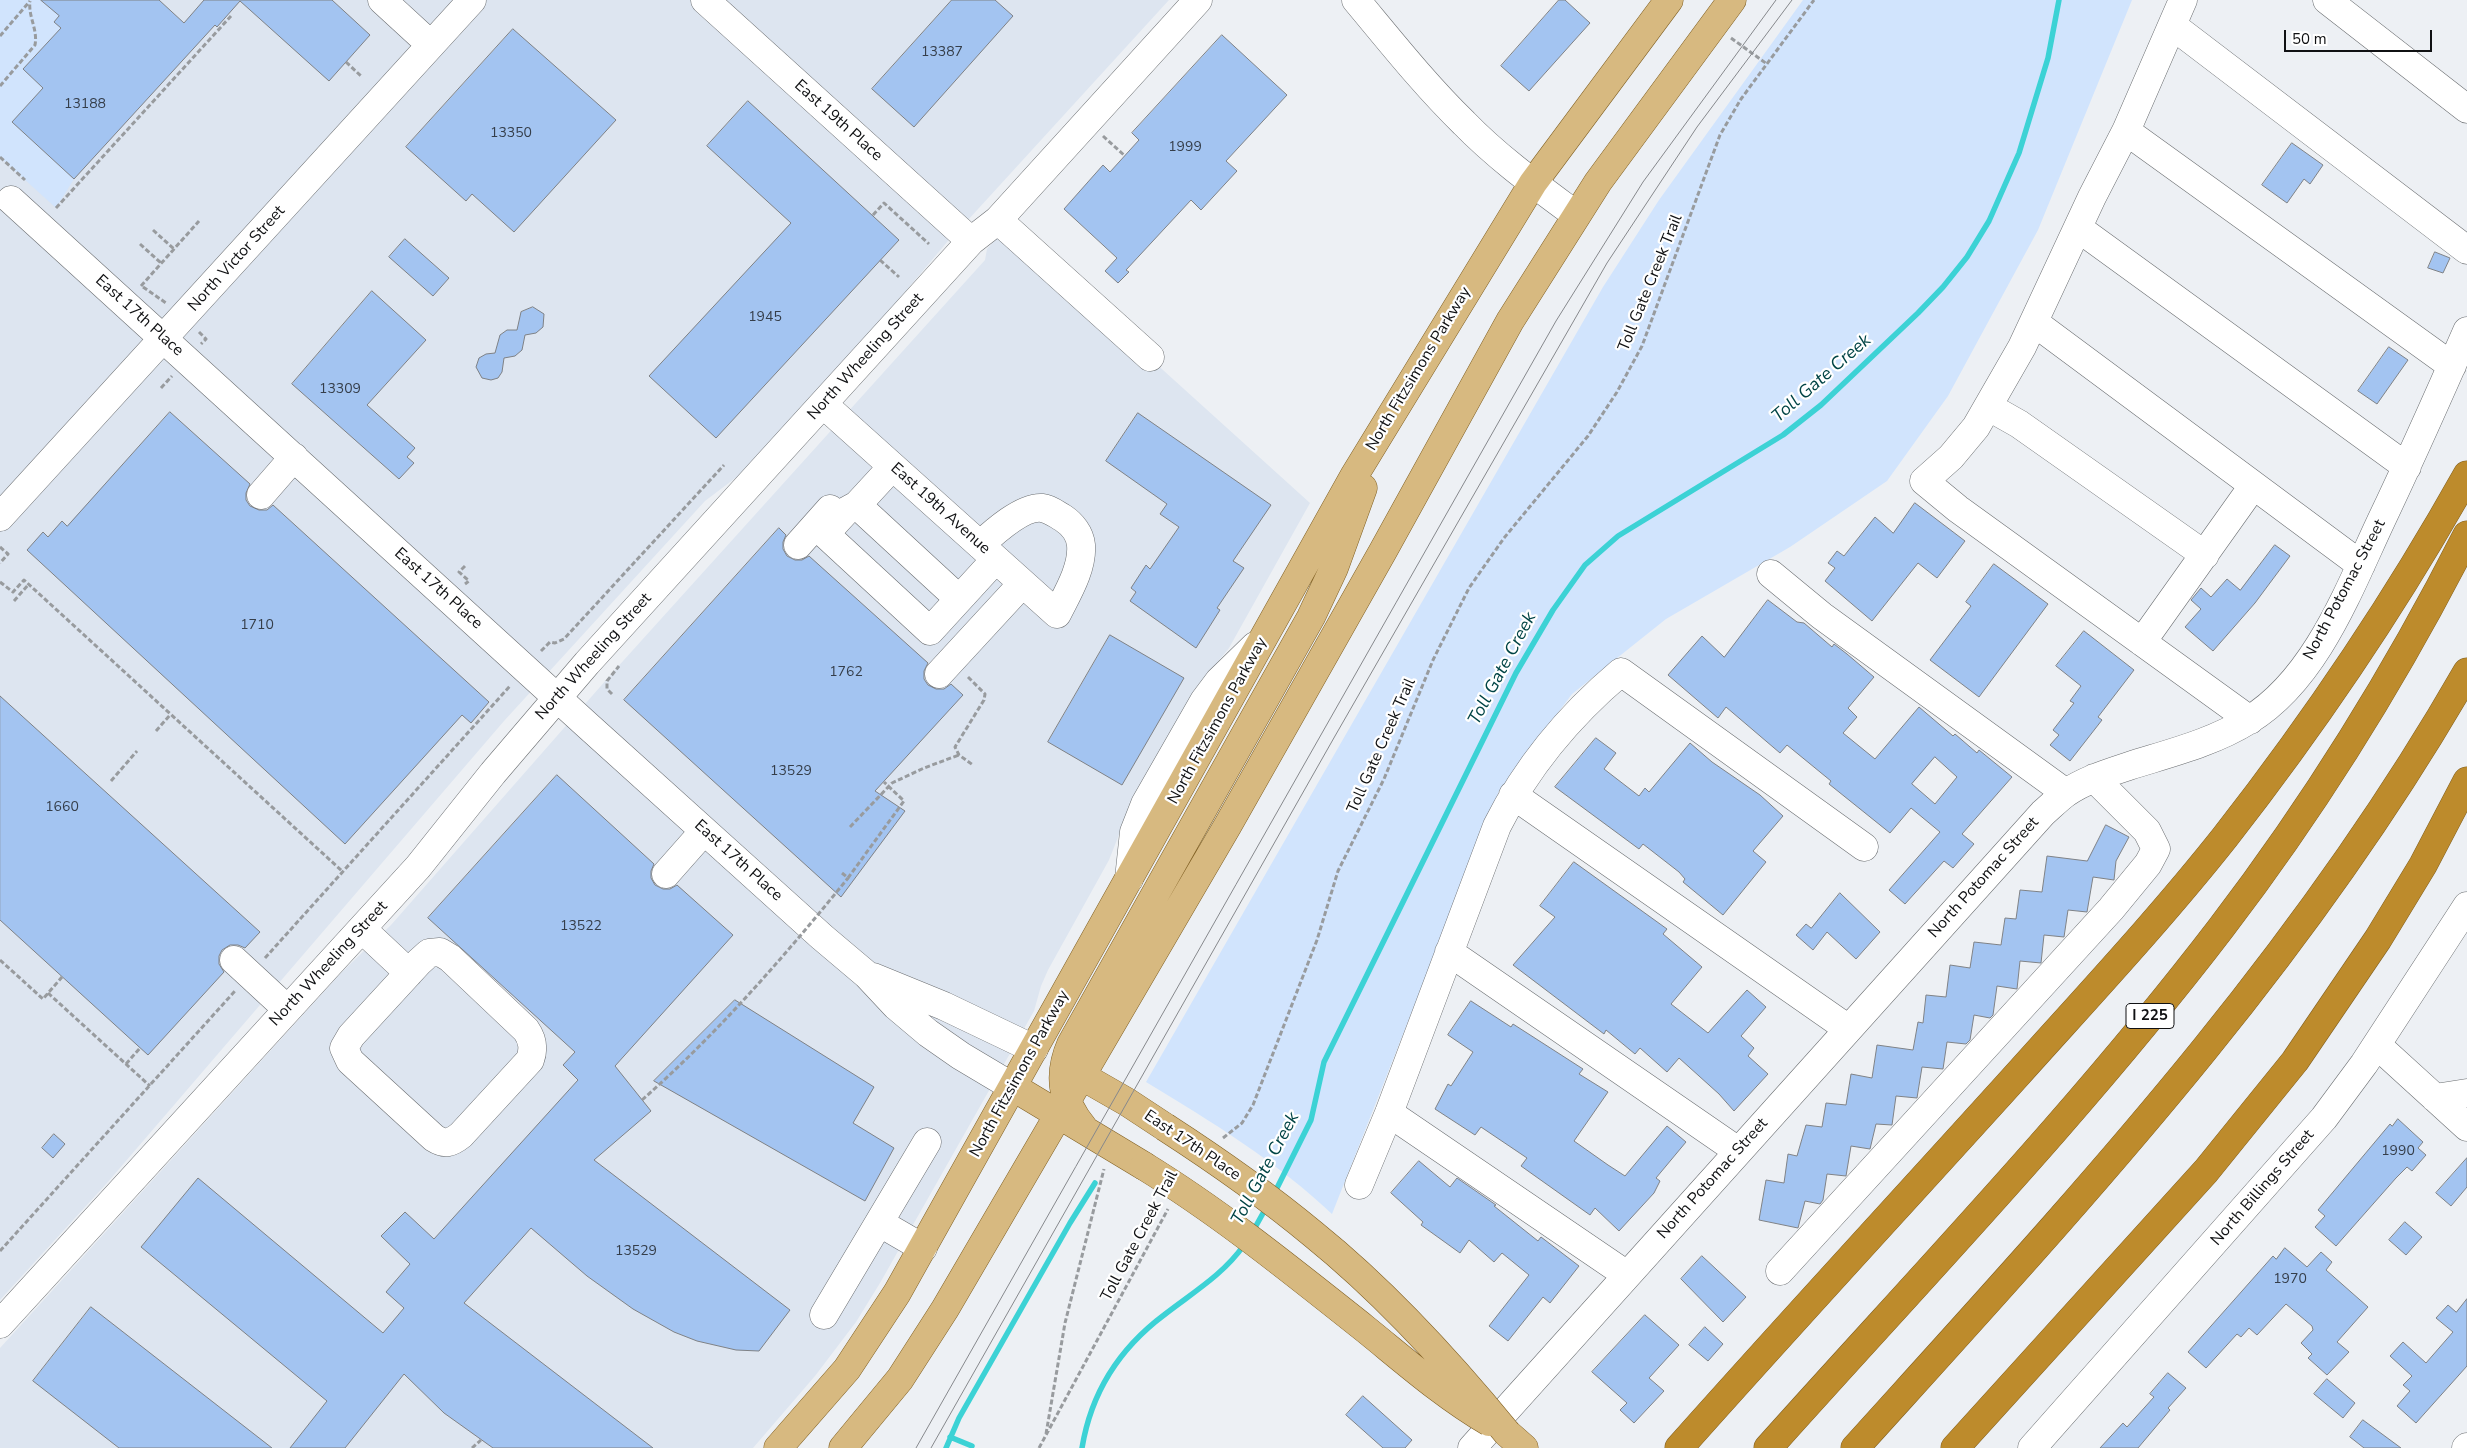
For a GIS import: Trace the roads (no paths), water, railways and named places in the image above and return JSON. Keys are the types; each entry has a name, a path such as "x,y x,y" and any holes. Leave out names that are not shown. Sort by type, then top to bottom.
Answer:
{"highway":[{"path":"1679,1448 2087,998 2209,856 2272,774 2339,681 2425,547 2467,475"},
{"name":"I 225","path":"1768,1448 2063,1119 2155,1011 2222,926 2297,823 2362,724 2430,606 2467,536"},
{"path":"1855,1448 2117,1156 2218,1035 2312,912 2360,845 2422,748 2467,672"},
{"path":"1955,1448 2206,1171 2294,1061 2378,939 2423,865 2467,781"}],"main road":[{"name":"North Fitzsimons Parkway","path":"786,1447 863,1346 923,1248 1391,414 1533,183 1669,0"},
{"path":"1072,1071 1223,834 1510,321 1576,214 1732,0"},
{"path":"843,1448 886,1397 920,1349 1063,1106 1072,1071 1071,1044 1316,607 1334,568 1391,414"},
{"name":"East 17th Place","path":"1034,1049 1165,1127 1223,1166 1314,1234 1436,1350 1515,1440"},
{"name":"East 17th Place","path":"1013,1087 1063,1106 1083,1127 1181,1189 1263,1247 1425,1379 1462,1406 1515,1440"}],"street":[{"path":"382,0 431,45"},
{"name":"North Victor Street","path":"0,517 472,0"},
{"name":"North Wheeling Street","path":"0,1324 427,857 489,777 558,698 823,404 971,241 998,220 1198,0"},
{"path":"1356,0 1459,118 1533,183 1576,214"},
{"path":"2183,0 2126,131 2078,228 2035,323 1989,408 1976,427 1951,457 1924,482 1958,509 2250,720"},
{"path":"2327,0 2467,109"},
{"name":"East 19th Place","path":"715,3 971,241"},
{"path":"2173,26 2467,250"},
{"path":"2126,131 2452,366"},
{"name":"East 17th Place","path":"11,200 704,831 867,975 896,1006 928,1033 961,1056 1013,1087"},
{"path":"998,220 1150,357"},
{"path":"2078,228 2407,467"},
{"path":"2035,323 2360,565"},
{"name":"North Potomac Street","path":"1472,1448 2021,836 2066,793 2094,778 2218,737 2250,720 2281,696 2299,675 2326,630 2360,565 2407,467 2467,331"},
{"name":"East 19th Avenue","path":"823,404 1057,614 1076,573 1082,547 1079,535 1067,520 1053,512 1040,508 1020,515 999,527 988,552"},
{"path":"1989,408 2020,424 2205,555"},
{"path":"261,495 294,457"},
{"path":"886,460 856,505 846,511 825,534 930,630 958,599 988,552"},
{"path":"798,545 886,460"},
{"path":"2142,642 2253,486"},
{"path":"856,505 958,599"},
{"path":"1771,574 1822,616 2066,793"},
{"path":"945,667 1022,584"},
{"path":"1359,1185 1390,1113 1491,839 1513,796 1568,722 1621,672 1864,847"},
{"path":"1780,1271 2111,909 2151,860 2156,849 2150,835 2094,778"},
{"path":"1513,796 1847,1028"},
{"path":"666,874 704,831"},
{"name":"North Billings Street","path":"2032,1448 2297,1150 2344,1092 2377,1045 2467,906"},
{"path":"362,929 409,973"},
{"path":"440,952 450,958 526,1030 533,1042 530,1060 461,1135 451,1142 444,1143 434,1138 350,1061 344,1052 345,1044 351,1036 409,973 429,953 440,952"},
{"path":"1450,952 1738,1150"},
{"path":"234,960 288,1010"},
{"name":"East 17th Place","path":"867,975 944,1006 1034,1049"},
{"path":"2377,1045 2467,1126"},
{"path":"2435,1098 2467,1093"},
{"path":"1390,1113 1626,1275"},
{"path":"824,1315 927,1142"},
{"path":"880,1223 923,1248"}],"waterway":[{"name":"Toll Gate Creek","path":"1274,1194 1311,1120 1324,1062 1516,673 1553,610 1585,565 1618,536 1783,435 1821,405 1943,287 1967,257 1989,221 2019,153 2048,58 2059,0"},
{"path":"946,1448 959,1418 1070,1223 1095,1183"},
{"name":"Toll Gate Creek","path":"1252,1233 1267,1206"},
{"name":"Toll Gate Creek","path":"1082,1448 1086,1428 1100,1390 1121,1357 1148,1328 1227,1266 1244,1245"},
{"path":"950,1437 972,1446"}],"tram line":[{"path":"916,1448 1556,321 1643,182 1776,0"},
{"path":"931,1448 1335,736 1607,263 1697,127 1792,0"}]}
